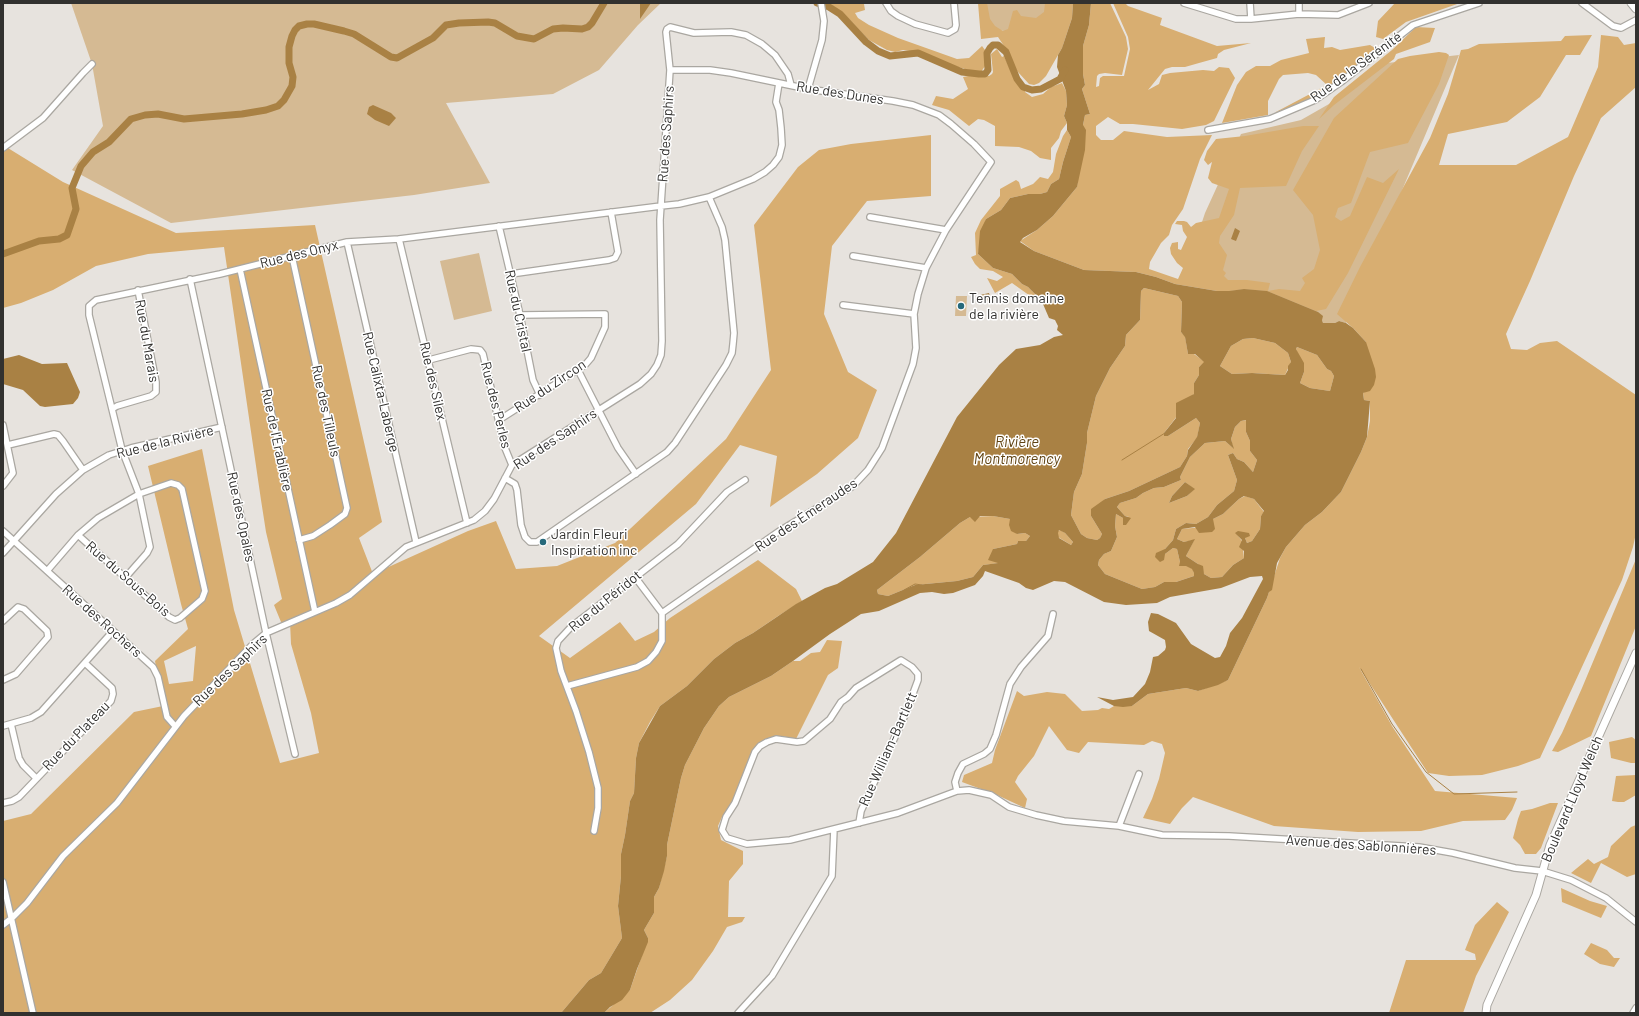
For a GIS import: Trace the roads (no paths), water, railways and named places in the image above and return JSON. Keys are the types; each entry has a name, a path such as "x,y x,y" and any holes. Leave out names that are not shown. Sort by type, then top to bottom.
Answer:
{"main road":[{"path":"1631,3 1636,9"},
{"name":"Boulevard Lloyd Welch","path":"1486,1013 1487,1005 1536,894 1550,845 1636,653"}],"street":[{"path":"808,89 822,40 824,22 821,3"},
{"path":"886,3 891,11 898,16 915,24 948,33 955,29 956,25 954,3"},
{"path":"1184,3 1199,6 1236,19 1252,19 1299,14 1338,15 1369,3"},
{"path":"1250,3 1252,19"},
{"path":"1298,3 1299,14"},
{"name":"Rue de la Sérénité","path":"1208,130 1270,119 1315,100 1341,82 1413,25 1479,3"},
{"path":"1582,3 1613,26 1621,28 1636,20"},
{"name":"Rue des Saphirs","path":"3,925 27,903 63,856 116,803 175,726 249,648 266,633 336,603 350,595 406,547 474,520 485,511 494,499 512,465 640,384 657,365 661,354 662,341 661,206 670,70 666,32 670,27 694,33 731,32 746,35 762,44 775,55 788,74 791,85"},
{"path":"3,148 43,118 92,64"},
{"name":"Rue des Dunes","path":"670,70 710,70 808,89 893,101 926,110 951,124 974,144 991,162"},
{"name":"Rue des Onyx","path":"125,578 147,553 150,547 138,494 122,450 89,315 89,306 96,300 240,269 347,242 399,239 661,206 688,202 709,196 764,172 773,165 779,157 782,145 782,128 776,102 779,83"},
{"name":"Rue des Émeraudes","path":"662,614 778,532 853,486 868,470 882,448 913,364 916,348 914,314 926,268 946,230 991,162"},
{"path":"506,478 515,484 517,490 521,525 525,537 528,541 534,543 538,542 667,452 726,365 732,353 734,333 725,240 722,227 709,196"},
{"path":"510,274 615,258 618,252 611,212"},
{"path":"870,217 946,230"},
{"name":"Rue du Cristal","path":"499,226 520,315 533,380 540,395"},
{"name":"Rue des Silex","path":"399,239 467,523"},
{"name":"Rue Calixta-Laberge","path":"347,242 416,542"},
{"name":"Rue des Tilleuls","path":"292,256 347,508 345,514 330,526 313,536 299,540"},
{"path":"853,256 926,268"},
{"name":"Rue de l'Érablière","path":"240,269 315,612"},
{"name":"Rue des Opales","path":"190,279 266,633 295,754"},
{"name":"Rue du Marais","path":"112,409 117,406 151,396 156,392 156,382 138,290"},
{"path":"843,305 914,314"},
{"name":"Rue du Zircon","path":"499,420 578,370 591,358 605,327 605,314 520,315"},
{"name":"Rue des Perles","path":"429,360 471,349 480,350 485,359 505,448 512,465"},
{"path":"578,370 618,448 636,474"},
{"path":"3,425 13,473 3,486"},
{"name":"Rue de la Rivière","path":"3,553 62,488 82,470 122,450 222,427"},
{"path":"8,445 54,434 62,441 82,470"},
{"name":"Rue du Péridot","path":"594,831 598,808 598,788 589,752 558,658 556,648 558,641 571,627 678,544 727,492 745,480"},
{"name":"Rue du Sous-Bois","path":"47,571 78,535 98,518 138,494 172,483 178,485 182,489 205,591 202,599 180,618 175,620 169,617 78,535"},
{"name":"Rue des Rochers","path":"3,531 153,667 158,677 167,717 175,726"},
{"path":"567,686 627,670 648,661 656,652 662,641 662,614 635,577"},
{"path":"3,621 18,607 24,609 47,630 48,637 16,674 3,680"},
{"path":"957,791 955,782 963,764 984,754 990,749 996,735 1010,684 1021,667 1048,636 1053,614"},
{"path":"3,726 31,718 41,712 113,631"},
{"name":"Avenue des Sablonnières","path":"901,660 856,688 841,702 830,719 804,741 797,742 776,739 760,746 755,752 735,803 726,817 722,830 727,838 746,844 790,840 912,809 957,791 969,790 991,795 1009,807 1036,815 1064,821 1119,826 1162,835 1229,836 1419,847 1453,853 1515,868 1542,871 1570,880 1606,898 1636,922"},
{"name":"Rue William-Bartlett","path":"859,823 861,811 906,715 918,680 918,674 912,667 901,660"},
{"name":"Rue du Plateau","path":"3,803 12,801 19,797 111,701 113,694 112,688 85,663"},
{"path":"11,724 19,758 23,765 36,778"},
{"path":"1119,826 1140,774"},
{"path":"738,1013 772,976 832,876 834,829"},
{"path":"3,882 33,1013"},
{"path":"1633,1013 1636,1008"}],"water":[{"path":"640,3 651,3 640,19"},
{"name":"Rivière Montmorency","path":"1073,3 1091,3 1089,25 1083,46 1083,74 1085,85 1082,89 1090,114 1085,115 1083,125 1086,130 1085,150 1077,187 1053,216 1037,230 1023,238 1020,242 1034,251 1084,270 1136,272 1175,284 1217,291 1244,289 1267,291 1318,312 1323,316 1323,323 1335,323 1339,321 1346,323 1353,328 1366,342 1375,369 1376,377 1374,385 1370,391 1363,393 1364,400 1370,401 1367,437 1341,492 1322,512 1305,525 1286,547 1277,563 1272,590 1269,592 1228,680 1218,685 1198,691 1186,688 1148,694 1132,706 1123,707 1114,706 1097,697 1113,700 1133,697 1145,684 1150,672 1153,657 1158,656 1165,650 1166,647 1165,640 1149,631 1148,622 1151,613 1158,614 1176,623 1191,644 1215,658 1220,657 1226,646 1230,633 1242,618 1263,579 1262,576 1250,577 1221,588 1170,597 1157,603 1126,605 1104,602 1065,582 1054,581 1033,590 1026,588 1019,583 985,571 983,576 975,585 953,593 920,593 879,611 861,614 771,676 729,697 719,706 704,728 685,765 667,845 667,856 664,871 659,888 654,897 654,913 644,930 648,938 648,942 630,990 622,1000 610,1007 604,1013 561,1013 589,980 601,973 622,938 618,906 621,876 621,854 630,801 634,793 636,758 639,743 660,706 687,686 714,659 735,643 753,633 796,604 825,588 837,584 873,562 896,533 957,417 999,365 1016,349 1040,345 1054,337 1063,335 1057,330 1058,326 1055,320 1049,318 1043,304 1045,298 1038,297 1012,274 993,268 978,254 980,231 986,219 1001,210 1010,198 1047,192 1051,184 1059,179 1071,137 1067,130 1067,123 1064,116 1067,105 1066,91 1057,67 1058,55 1062,48 1072,18","holes":["1144,288 1178,296 1182,302 1181,332 1185,337 1188,354 1195,354 1204,362 1199,367 1199,375 1194,383 1194,394 1176,403 1176,418 1164,433 1164,436 1168,436 1196,418 1200,423 1197,437 1188,450 1187,456 1180,467 1129,491 1105,499 1091,509 1091,516 1102,534 1097,540 1087,538 1081,534 1071,515 1074,492 1082,474 1087,443 1087,433 1096,396 1110,368 1125,346 1126,335 1140,320 1141,291","1253,338 1275,343 1288,353 1291,362 1285,375 1252,373 1232,374 1220,366 1231,346 1243,339","1297,347 1317,355 1327,369 1331,371 1334,376 1330,391 1310,388 1300,383 1304,372 1304,363 1296,349","1246,420 1246,432 1250,441 1250,451 1257,460 1253,472 1244,462 1237,459 1233,453 1228,455 1237,480 1234,491 1217,505 1208,517 1196,524 1186,523 1176,529 1173,540 1165,549 1156,553 1155,557 1160,562 1164,560 1165,554 1173,548 1177,549 1180,562 1179,566 1186,566 1192,569 1194,576 1176,582 1164,582 1155,587 1142,589 1105,574 1098,565 1099,560 1104,554 1111,551 1117,537 1115,526 1116,514 1123,518 1123,525 1126,525 1131,518 1125,516 1117,507 1120,503 1136,498 1154,488 1164,487 1181,480 1180,477 1190,457 1205,443 1225,441 1234,449 1231,439 1235,427 1241,421","1244,496 1254,499 1264,511 1261,516 1260,529 1252,541 1247,543 1245,538 1250,536 1249,533 1238,531 1235,533 1242,540 1239,547 1244,551 1244,558 1233,565 1222,577 1211,578 1204,574 1203,566 1186,556 1195,539 1184,542 1177,539 1182,529 1195,527 1199,533 1212,532 1215,529 1213,519 1223,514","980,516 993,516 1010,519 1009,525 1011,531 1017,534 1025,533 1030,536 1026,541 1018,541 1017,544 993,549 988,560 998,563 983,565 973,577 957,581 915,585 888,596 878,594 877,590 920,557 960,523 970,517 975,522","1059,530 1065,533 1073,542 1071,545 1059,538"]},
{"path":"373,105 391,113 396,118 389,126 375,120 367,114 369,107"},
{"path":"1235,228 1240,231 1236,241 1231,239"},
{"path":"989,293 991,300 980,300 980,295"},
{"path":"19,355 42,364 67,363 80,392 78,398 73,404 45,407 40,406 23,390 3,384 3,359"},
{"path":"1185,482 1195,489 1187,496 1169,503 1172,496"}],"waterway":[{"path":"3,254 39,241 59,239 67,235 76,209 72,188 81,166 93,152 109,142 131,119 145,115 158,114 184,119 242,114 266,110 278,106 284,100 292,86 293,77 289,63 289,47 292,36 299,26 314,24 354,34 391,57 397,58 433,38 446,25 459,23 495,23 517,36 534,39 553,29 582,29 588,27 592,23 604,3"},
{"path":"817,3 829,7 840,14 866,42 878,51 890,56 918,53 962,72 985,74 988,70 987,53 993,45 998,45 1006,52 1017,79 1023,87 1032,90 1041,89 1060,79 1065,70"},
{"path":"1122,460 1165,433"},
{"path":"904,590 915,584 922,585"},
{"path":"1361,669 1392,724 1426,772 1454,794 1517,792"}],"place":[{"name":"Tennis domaine de la rivière","path":"961,306"},
{"name":"Jardin Fleuri Inspiration inc","path":"543,542"}]}
